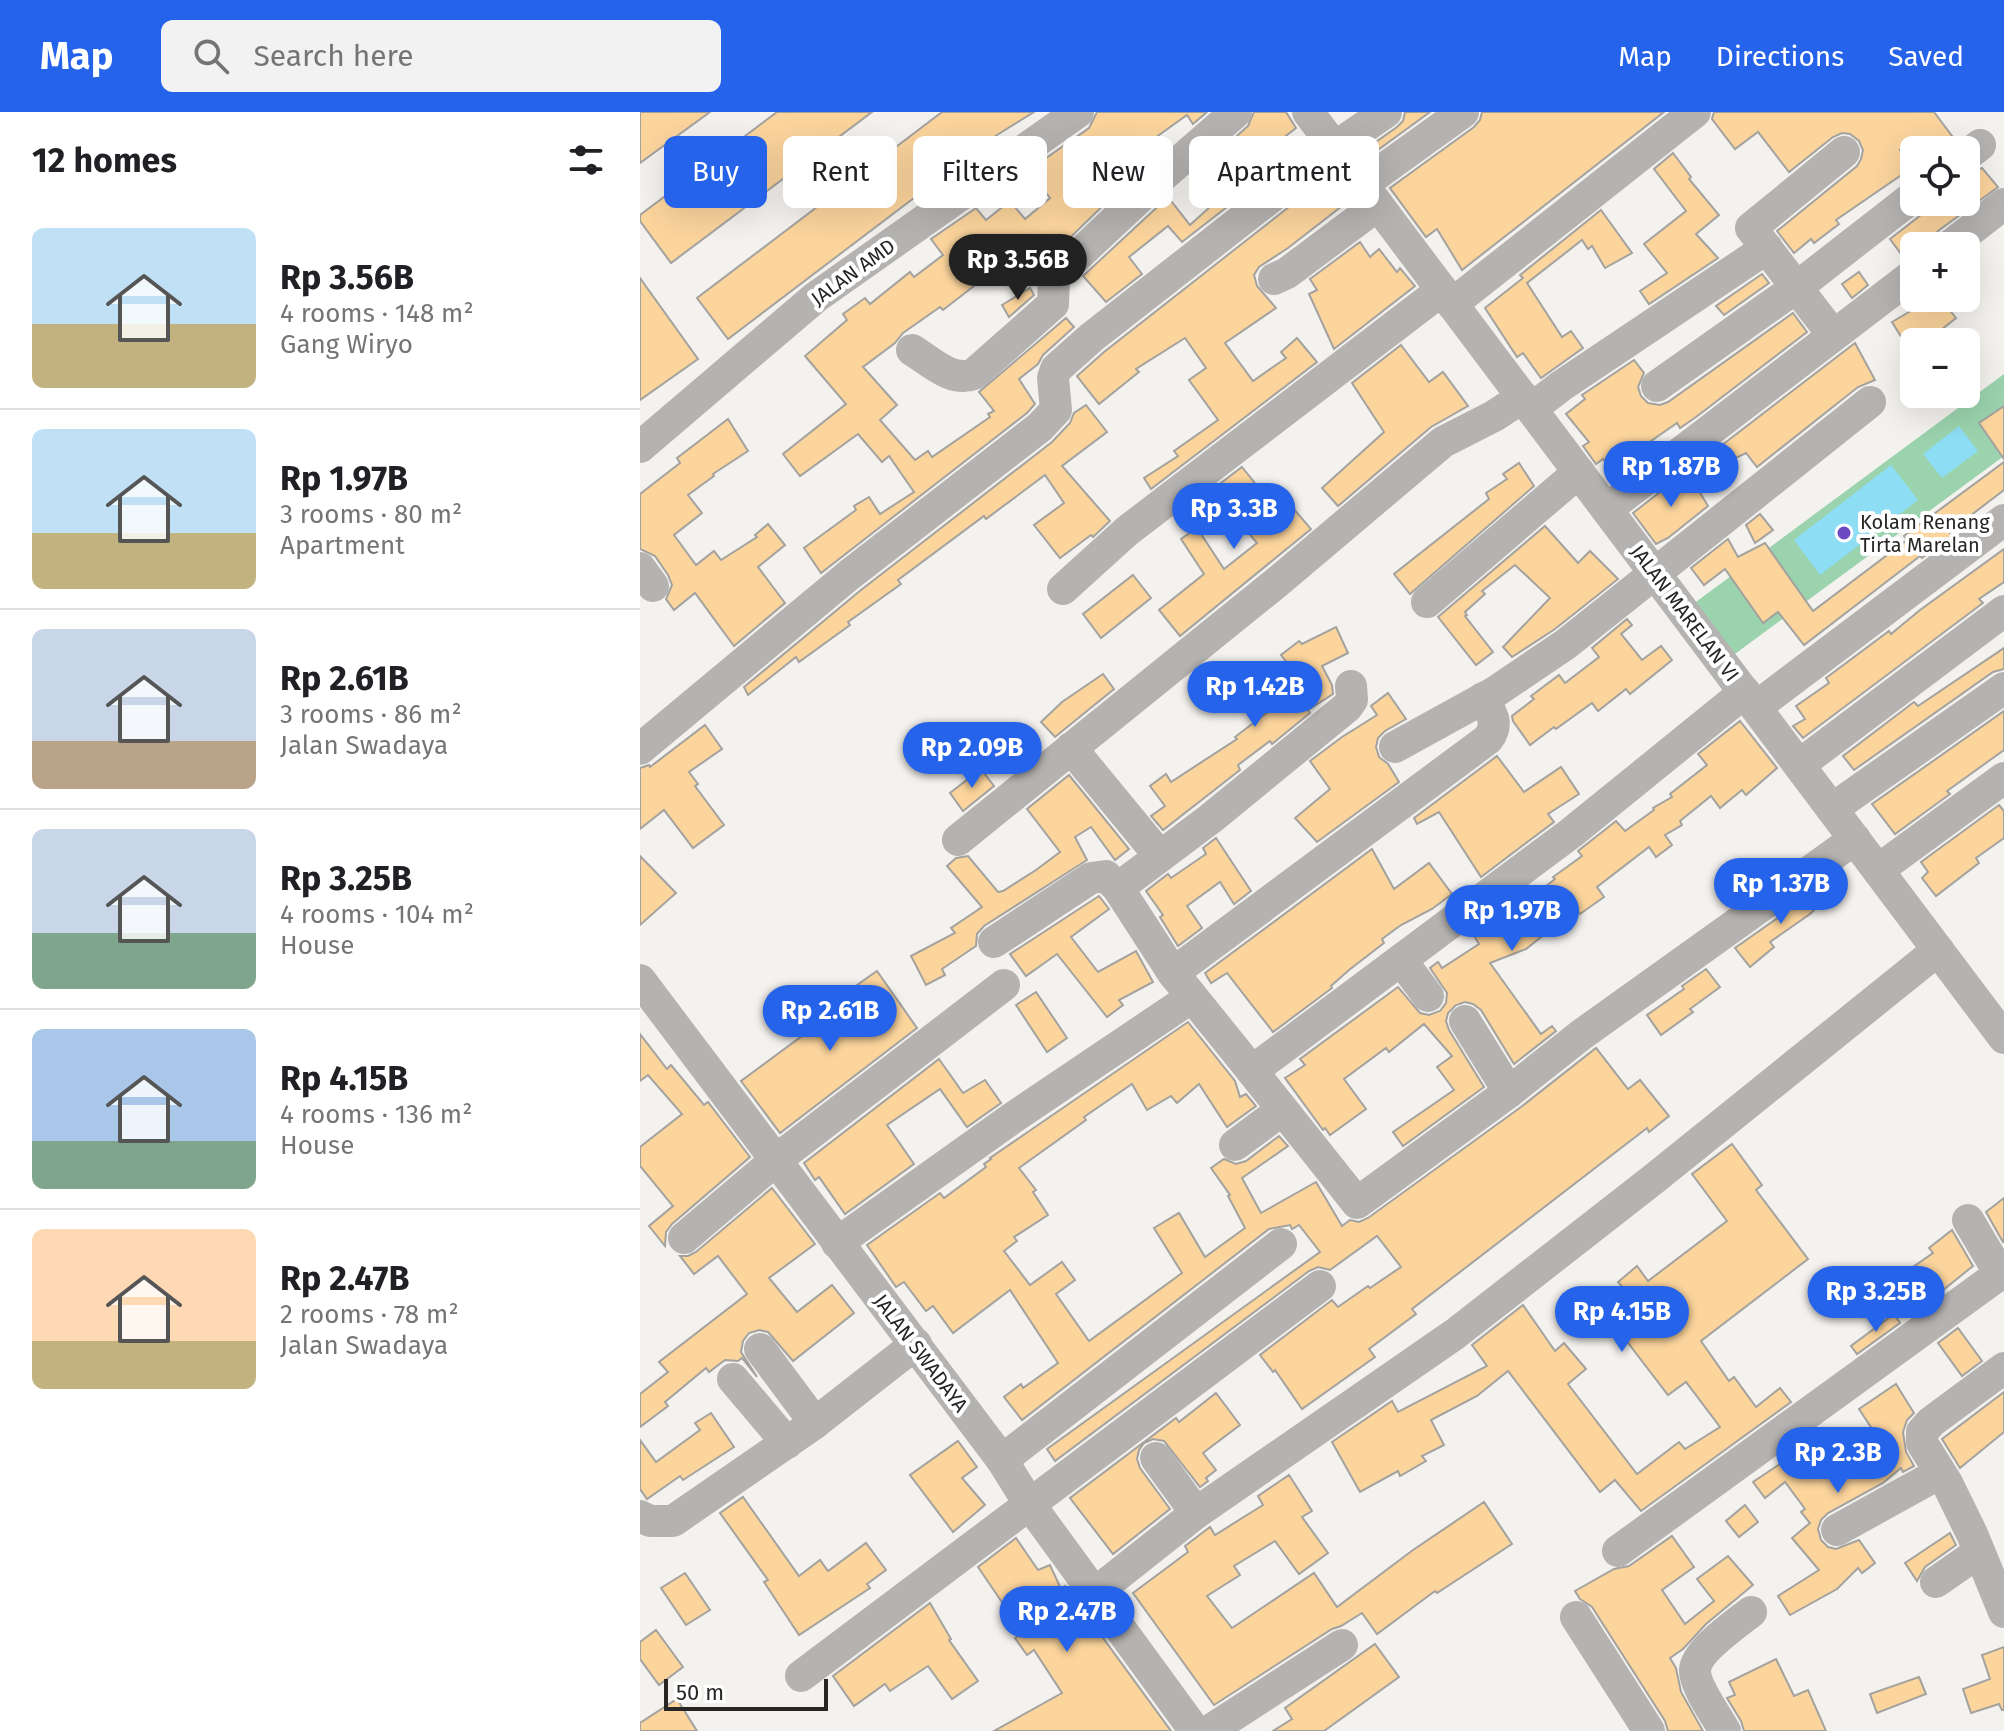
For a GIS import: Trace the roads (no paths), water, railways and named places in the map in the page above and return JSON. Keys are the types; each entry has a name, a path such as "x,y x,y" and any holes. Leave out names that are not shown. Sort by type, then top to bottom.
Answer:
{"street":[{"name":"JALAN AMD","path":"640,447 816,297 1078,112"},
{"path":"912,350 952,376 966,378 974,374 1053,304 1054,280 1058,274 1236,112"},
{"name":"JALAN MARELAN VI","path":"1308,112 1327,136"},
{"path":"1351,136 1386,112"},
{"path":"1379,188 1463,112"},
{"path":"1063,589 1127,531 1695,112"},
{"path":"1833,335 1751,228 1844,152"},
{"path":"1968,232 2004,204"},
{"name":"JALAN MARELAN VI","path":"1379,206 2004,1038"},
{"path":"1657,386 1797,287 1900,207"},
{"path":"640,749 849,575 1040,427 1056,410 1053,378 1056,369 1258,208"},
{"path":"1274,279 1287,273 1357,208"},
{"path":"958,840 1276,583 1443,442 1573,378 1767,248"},
{"path":"1607,509 1900,285"},
{"path":"1395,747 1483,698 1566,644 1870,402"},
{"path":"1427,602 1579,472"},
{"path":"1252,1071 1750,700 2004,520"},
{"path":"1799,765 2004,611"},
{"path":"1118,888 1210,819 1347,707 1352,700 1351,686"},
{"path":"1832,809 2004,688"},
{"path":"837,1243 1022,1111 1488,739 1495,719 1483,698"},
{"path":"1071,748 1159,855"},
{"path":"1878,870 2004,778"},
{"path":"994,942 1091,878 1106,876 1118,888 1182,985 1357,1203 1581,1035 1855,839"},
{"path":"1095,1593 1196,1513 1455,1334 1667,1169 1938,950"},
{"path":"1401,960 1428,996"},
{"name":"JALAN SWADAYA","path":"640,980 1002,1460 1030,1505 1195,1731"},
{"path":"684,1238 776,1160 1004,985"},
{"path":"1465,1021 1509,1092"},
{"path":"1235,1145 1282,1110"},
{"path":"1618,1551 2002,1273 1968,1220"},
{"path":"1002,1460 1281,1244"},
{"path":"801,1676 1320,1286"},
{"path":"640,1516 650,1521 673,1521 815,1423 916,1344"},
{"path":"760,1349 815,1423"},
{"path":"2004,1368 1959,1400 1922,1432 1922,1443 1972,1534 2004,1612"},
{"path":"733,1379 787,1443"},
{"path":"1156,1458 1196,1513"},
{"path":"1837,1530 1940,1473"},
{"path":"1936,1582 1979,1552"},
{"path":"1725,1731 1697,1680 1695,1670 1698,1660 1709,1648 1751,1612"},
{"path":"1576,1617 1649,1731"},
{"path":"1209,1731 1342,1645"}],"water":[{"path":"1959,426 1978,451 1942,478 1923,454"},
{"path":"1891,465 1918,500 1820,575 1794,540"}],"place":[{"name":"Kolam Renang Tirta Marelan","path":"1844,533"}]}
